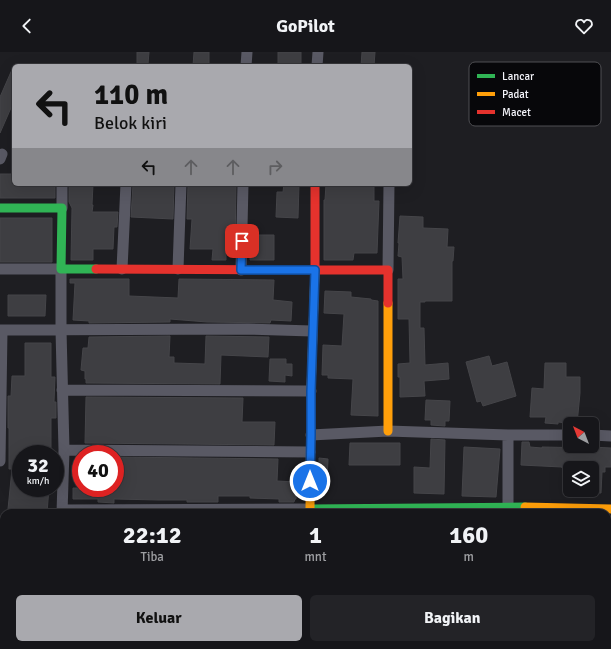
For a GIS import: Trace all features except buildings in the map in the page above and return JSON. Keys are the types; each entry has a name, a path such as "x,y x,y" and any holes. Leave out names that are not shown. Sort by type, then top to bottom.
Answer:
{"street":[{"path":"246,64 247,52"},
{"path":"317,64 318,52"},
{"path":"62,186 61,330 64,445"},
{"path":"122,269 126,186"},
{"path":"178,269 181,186"},
{"path":"241,270 243,186"},
{"path":"310,509 312,331 315,270 315,186"},
{"path":"388,431 389,186"},
{"path":"0,208 62,208"},
{"path":"0,269 388,270"},
{"path":"0,461 1,331 248,329 312,331"},
{"path":"62,390 311,391"},
{"path":"311,435 388,431 563,435"},
{"path":"508,434 508,507"},
{"path":"599,435 611,436"},
{"path":"64,450 310,452"},
{"path":"62,497 62,509"},
{"path":"409,509 508,507 611,509"}],"traffic: fast":[{"path":"0,208 62,208 61,269 96,269"},
{"path":"310,509 525,507"}],"traffic: slow":[{"path":"297,270 315,270 311,391 310,509"},
{"path":"388,303 388,431"},
{"path":"525,507 611,509"}],"traffic: jam":[{"path":"315,186 315,270 388,270 388,303"},
{"path":"96,269 297,270"}],"route":[{"path":"242,241 241,270 315,270 310,481"}]}
